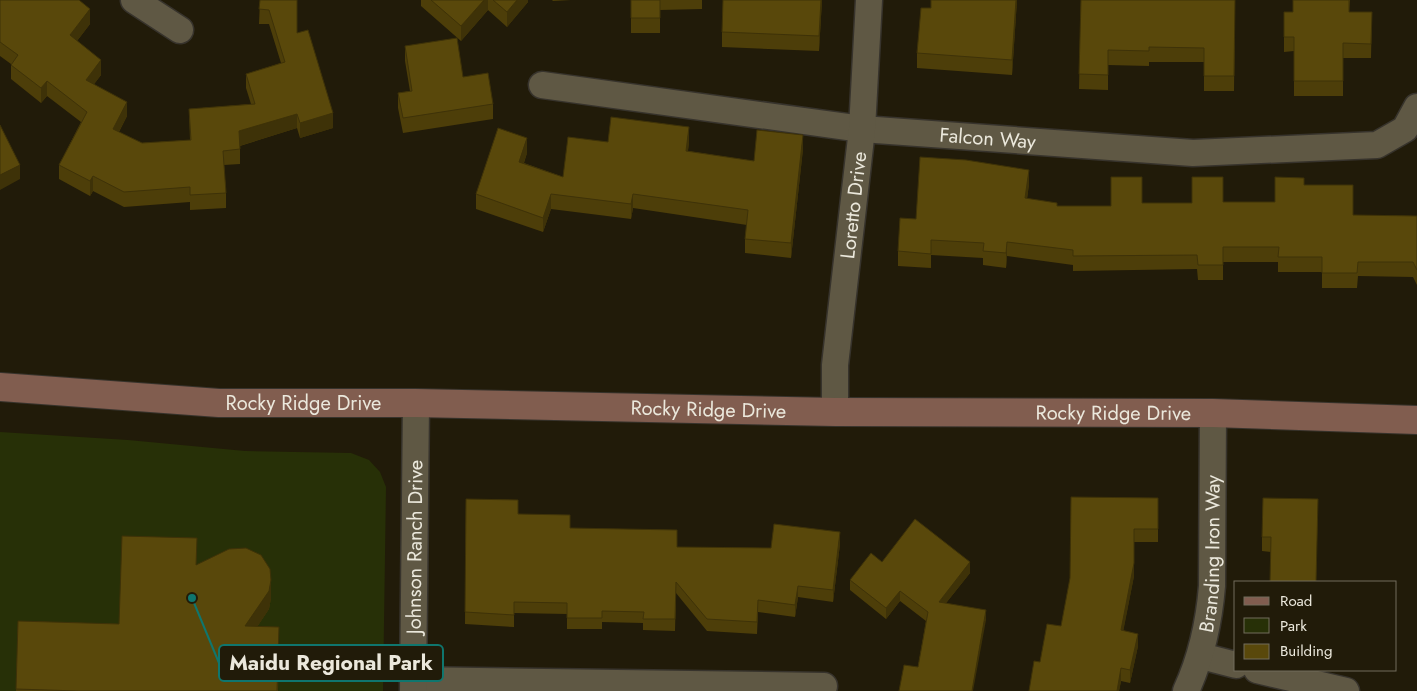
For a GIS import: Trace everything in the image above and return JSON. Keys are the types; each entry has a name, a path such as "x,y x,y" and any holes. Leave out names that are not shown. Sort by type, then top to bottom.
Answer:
{"main road":[{"name":"Rocky Ridge Drive","path":"0,387 220,403 416,403 835,412 1213,413 1417,420"}],"street":[{"path":"134,0 180,30"},
{"name":"Loretto Drive","path":"835,412 835,365 862,129 869,0"},
{"name":"Falcon Way","path":"542,85 862,129 1203,153 1377,145 1405,130 1417,107"},
{"name":"Johnson Ranch Drive","path":"413,685 416,403"},
{"name":"Branding Iron Way","path":"1186,691 1201,656 1206,634 1212,586 1213,413"},
{"path":"1201,656 1234,664"},
{"path":"1261,671 1346,691"},
{"path":"413,685 824,686"}],"green space":[{"path":"0,432 128,440 245,451 351,453 369,460 380,472 386,487 383,691 0,691"}],"building":[{"path":"0,0 79,0 90,9 70,35 101,60 86,80 127,102 113,129 142,143 191,140 189,109 255,104 246,74 285,62 269,10 259,9 260,0 297,0 297,33 308,30 333,113 300,123 297,114 239,131 240,149 223,151 226,193 190,195 190,187 124,192 93,176 90,181 59,165 87,112 47,81 41,88 11,65 18,55 0,42"},
{"path":"431,0 484,0 461,26"},
{"path":"493,0 517,0 507,12"},
{"path":"631,0 660,0 660,18 631,18"},
{"path":"723,0 821,0 819,36 722,32"},
{"path":"931,0 1016,0 1012,60 917,53 921,8 931,8"},
{"path":"1081,0 1235,0 1234,76 1204,76 1204,48 1149,47 1149,51 1108,50 1108,75 1079,74"},
{"path":"1293,0 1349,0 1349,12 1372,12 1371,44 1343,43 1343,81 1294,81 1294,37 1284,37 1284,12 1293,12"},
{"path":"457,38 463,77 488,73 493,104 403,118 398,93 412,91 405,46"},
{"path":"611,117 689,127 686,151 754,161 757,130 803,135 791,243 745,239 748,210 633,194 631,204 551,194 543,218 476,194 498,128 527,138 519,162 563,177 568,137 608,142"},
{"path":"0,125 20,165 0,175"},
{"path":"920,157 966,160 1029,170 1025,198 1057,203 1057,206 1111,206 1111,177 1142,177 1142,203 1192,203 1192,177 1223,177 1223,202 1275,202 1275,177 1304,178 1304,185 1353,185 1353,215 1417,216 1417,270 1413,262 1358,262 1357,273 1322,273 1322,257 1278,257 1279,247 1223,247 1223,265 1198,265 1197,255 1073,256 1073,250 1007,242 1006,253 983,251 984,243 931,240 931,254 898,251 900,218 916,219"},
{"path":"1071,497 1158,498 1158,529 1134,529 1134,563 1121,630 1138,634 1130,670 1121,668 1117,691 1029,691 1034,661 1040,662 1047,624 1061,626 1070,578"},
{"path":"1263,498 1318,499 1316,581 1270,581 1271,537 1262,537"},
{"path":"466,499 518,500 518,514 570,515 570,528 677,530 677,547 771,548 774,524 840,532 833,590 798,586 795,605 758,600 757,622 707,619 676,582 675,619 643,619 644,612 602,611 602,618 567,618 567,603 514,602 514,615 465,612"},
{"path":"915,519 970,562 939,602 986,610 972,691 899,691 904,665 918,667 928,612 900,591 886,608 850,580 871,553 882,562"},
{"path":"122,536 197,538 196,565 229,549 246,548 261,555 270,569 269,591 245,626 279,627 277,691 78,691 16,689 18,621 119,624"}],"place":[{"name":"Maidu Regional Park","path":"192,598"}]}
